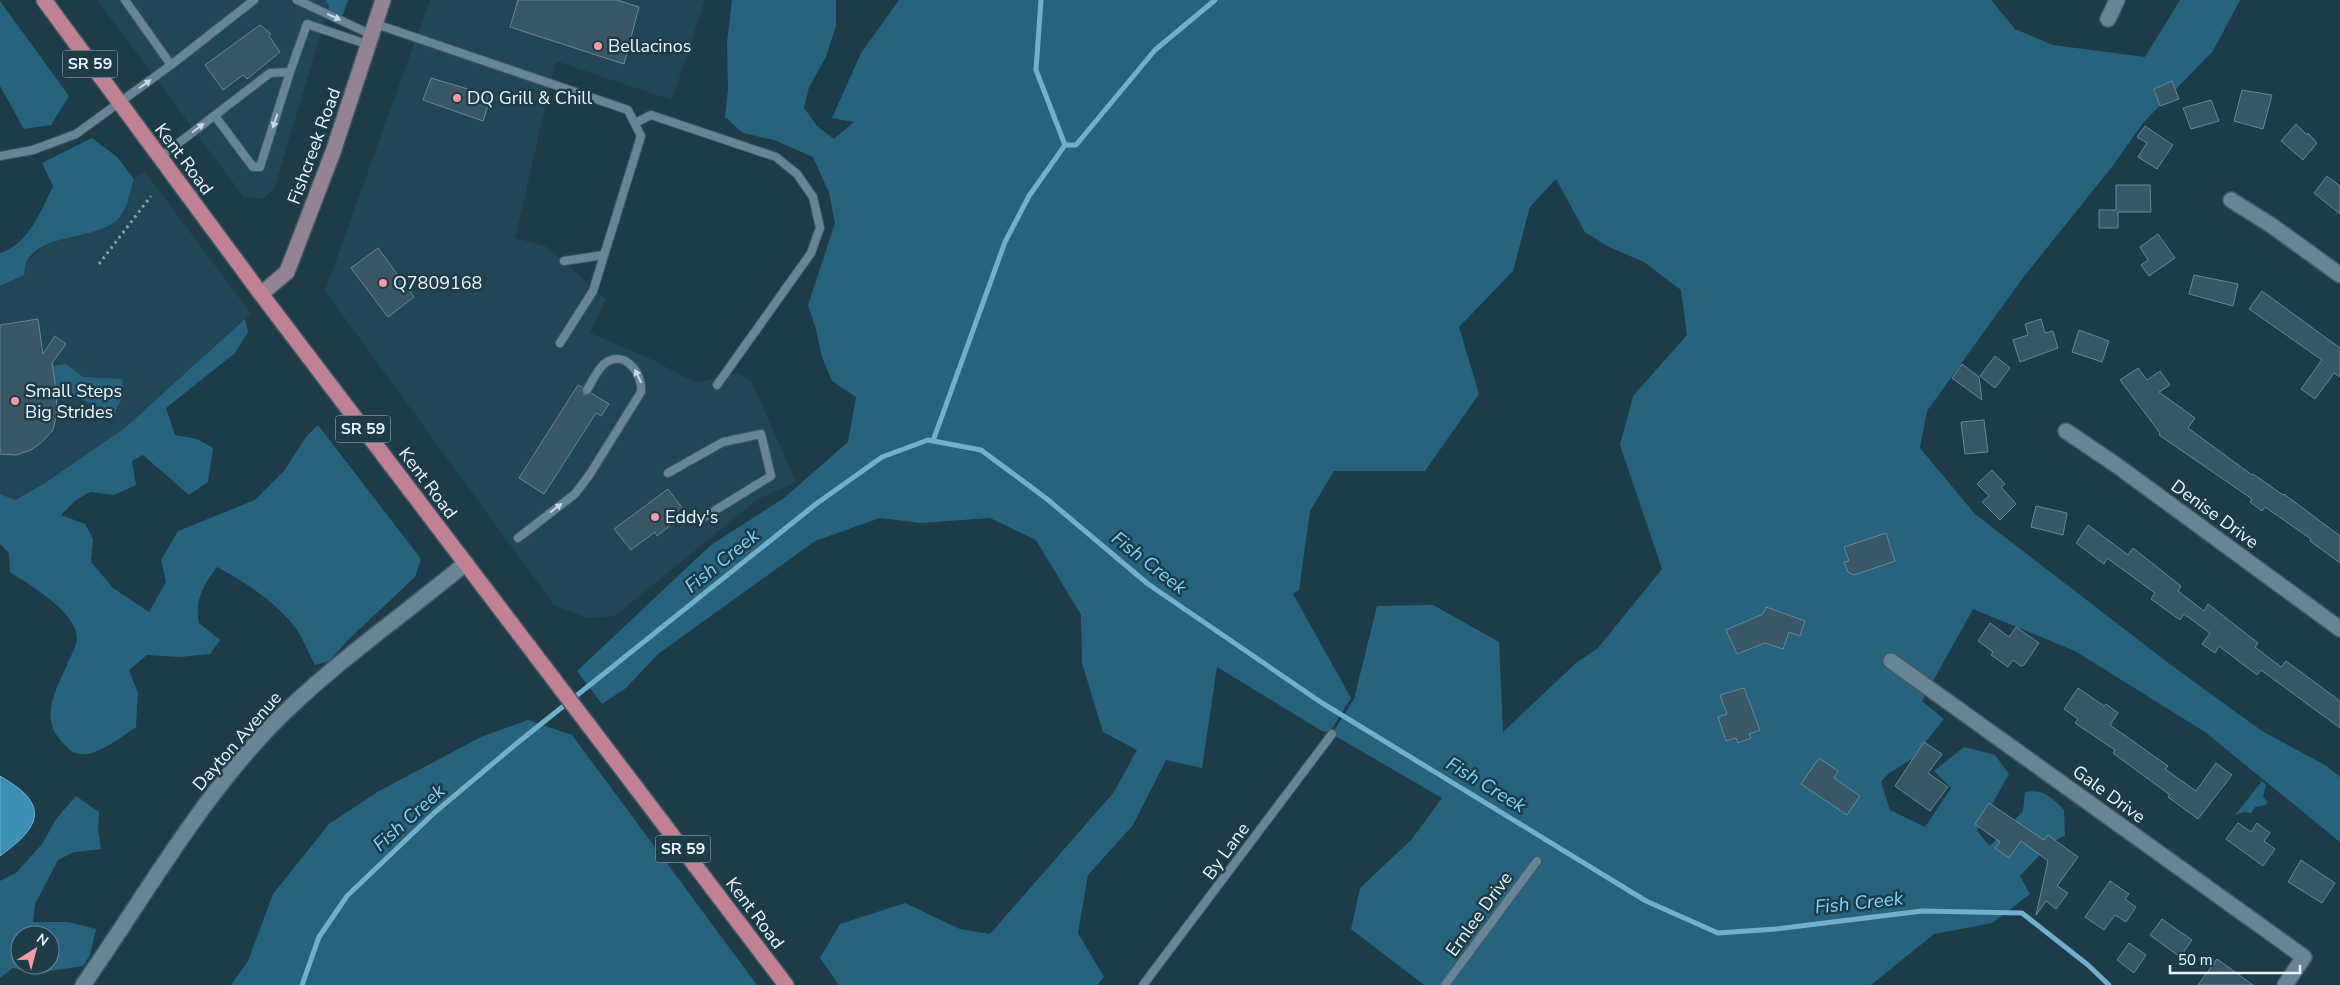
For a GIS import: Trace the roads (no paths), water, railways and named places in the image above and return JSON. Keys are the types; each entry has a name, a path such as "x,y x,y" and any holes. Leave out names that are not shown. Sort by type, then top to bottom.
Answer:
{"main road":[{"name":"Fishcreek Road","path":"261,294 286,272 333,152 383,0"},
{"name":"Kent Road","path":"49,3 118,103 261,294 786,985"}],"street":[{"path":"2108,19 2118,0"},
{"path":"2231,200 2271,225 2340,275"},
{"name":"Denise Drive","path":"2066,431 2125,471 2340,629"},
{"name":"Dayton Avenue","path":"83,985 200,812 268,730 326,675 466,563"},
{"name":"Gale Drive","path":"1891,661 2304,957 2284,985"}],"lane":[{"path":"125,0 171,65"},
{"path":"0,156 33,150 76,134 171,65 254,0"},
{"path":"296,0 372,34 628,110 641,136 593,291 560,343"},
{"path":"215,116 253,166 260,167 307,24 372,34"},
{"path":"160,158 270,74 290,72"},
{"path":"635,123 651,115 776,157 797,174 813,197 820,228 811,253 717,385"},
{"path":"564,261 604,255"},
{"path":"518,538 575,494 590,474 641,392 642,382 638,371 630,364 622,360 613,360 605,363 586,390"},
{"path":"668,473 723,442 761,434 771,476 701,519"},
{"name":"By Lane","path":"1143,985 1332,734"},
{"name":"Ernlee Drive","path":"1446,985 1536,861"}],"waterway":[{"path":"1041,0 1036,70 1065,145"},
{"path":"933,441 1005,242 1029,196 1065,145 1076,145 1155,50 1215,0"},
{"name":"Fish Creek","path":"302,985 319,937 347,896 434,813 516,744 816,504 882,457 928,440 981,450 1047,499 1148,584 1322,703 1646,901 1718,933 1776,929 1922,911 2022,913 2088,965 2109,985"}],"place":[{"name":"Bellacinos","path":"598,46"},
{"name":"DQ Grill & Chill","path":"457,98"},
{"name":"Q7809168","path":"383,283"},
{"name":"Small Steps Big Strides","path":"15,401"},
{"name":"Eddy's","path":"655,517"}]}
